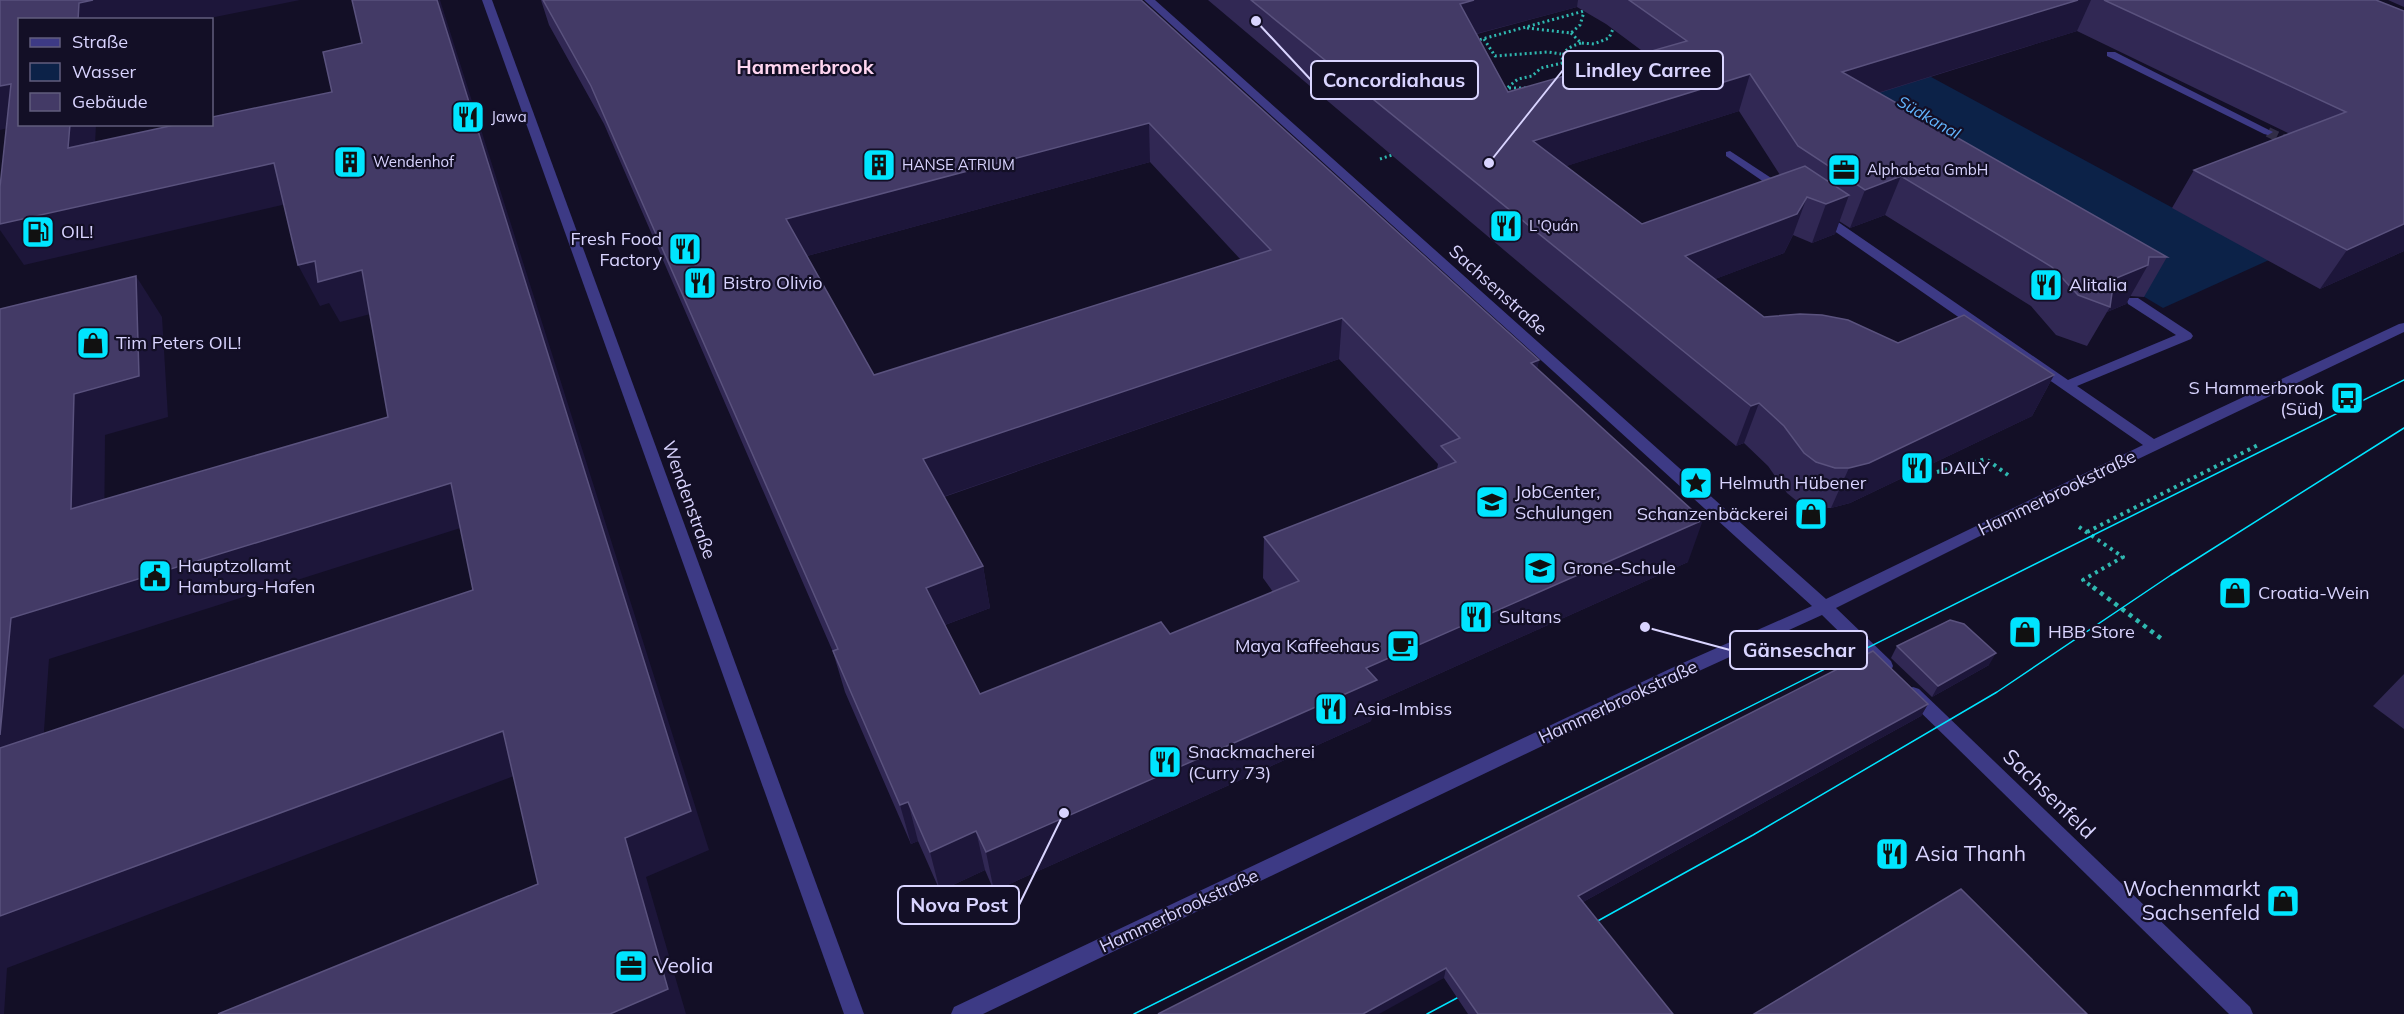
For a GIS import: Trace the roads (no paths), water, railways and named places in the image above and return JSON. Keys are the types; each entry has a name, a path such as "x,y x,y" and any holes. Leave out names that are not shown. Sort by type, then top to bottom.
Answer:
{"street":[{"name":"Wendenstraße","path":"487,0 854,1014"},
{"name":"Sachsenstraße","path":"1149,0 1824,607"},
{"path":"2111,54 2268,132"},
{"path":"1730,154 2154,446"},
{"path":"2068,386 2186,336 2133,301"},
{"name":"Hammerbrookstraße","path":"961,1014 1682,671 1824,607 2404,327"},
{"name":"Sachsenfeld","path":"1824,607 2243,1014"}],"water":[{"name":"Südkanal","path":"1789,0 2269,260 2163,308 1831,110"}],"tunnel":[{"path":"2268,132 2298,146"}],"tram line":[{"path":"1134,1014 2404,380"},
{"path":"1585,928 1753,835 1997,692 2171,575 2404,428"},
{"path":"1427,1014 1472,990"}],"place":[{"name":"Concordiahaus","path":"1256,21"},
{"name":"Jawa","path":"468,117"},
{"name":"Wendenhof","path":"350,162"},
{"name":"Lindley Carree","path":"1489,163"},
{"name":"HANSE ATRIUM","path":"879,165"},
{"name":"Alphabeta GmbH","path":"1844,170"},
{"name":"L'Quán","path":"1506,226"},
{"name":"OIL!","path":"38,232"},
{"name":"Fresh Food Factory","path":"685,249"},
{"name":"Bistro Olivio","path":"700,283"},
{"name":"Alitalia","path":"2046,285"},
{"name":"Tim Peters OIL!","path":"93,343"},
{"name":"S Hammerbrook (Süd)","path":"2347,398"},
{"name":"DAILY","path":"1917,468"},
{"name":"Helmuth Hübener","path":"1696,483"},
{"name":"JobCenter, Schulungen","path":"1492,502"},
{"name":"Schanzenbäckerei","path":"1811,514"},
{"name":"Grone-Schule","path":"1540,568"},
{"name":"Hauptzollamt Hamburg-Hafen","path":"155,576"},
{"name":"Croatia-Wein","path":"2235,593"},
{"name":"Sultans","path":"1476,617"},
{"name":"Gänseschar","path":"1645,627"},
{"name":"HBB Store","path":"2025,632"},
{"name":"Maya Kaffeehaus","path":"1403,646"},
{"name":"Asia-Imbiss","path":"1331,709"},
{"name":"Snackmacherei (Curry 73)","path":"1165,762"},
{"name":"Nova Post","path":"1064,813"},
{"name":"Asia Thanh","path":"1892,854"},
{"name":"Wochenmarkt Sachsenfeld","path":"2283,901"},
{"name":"Veolia","path":"631,966"}],"district":[{"name":"Hammerbrook","path":"805,67"}]}
